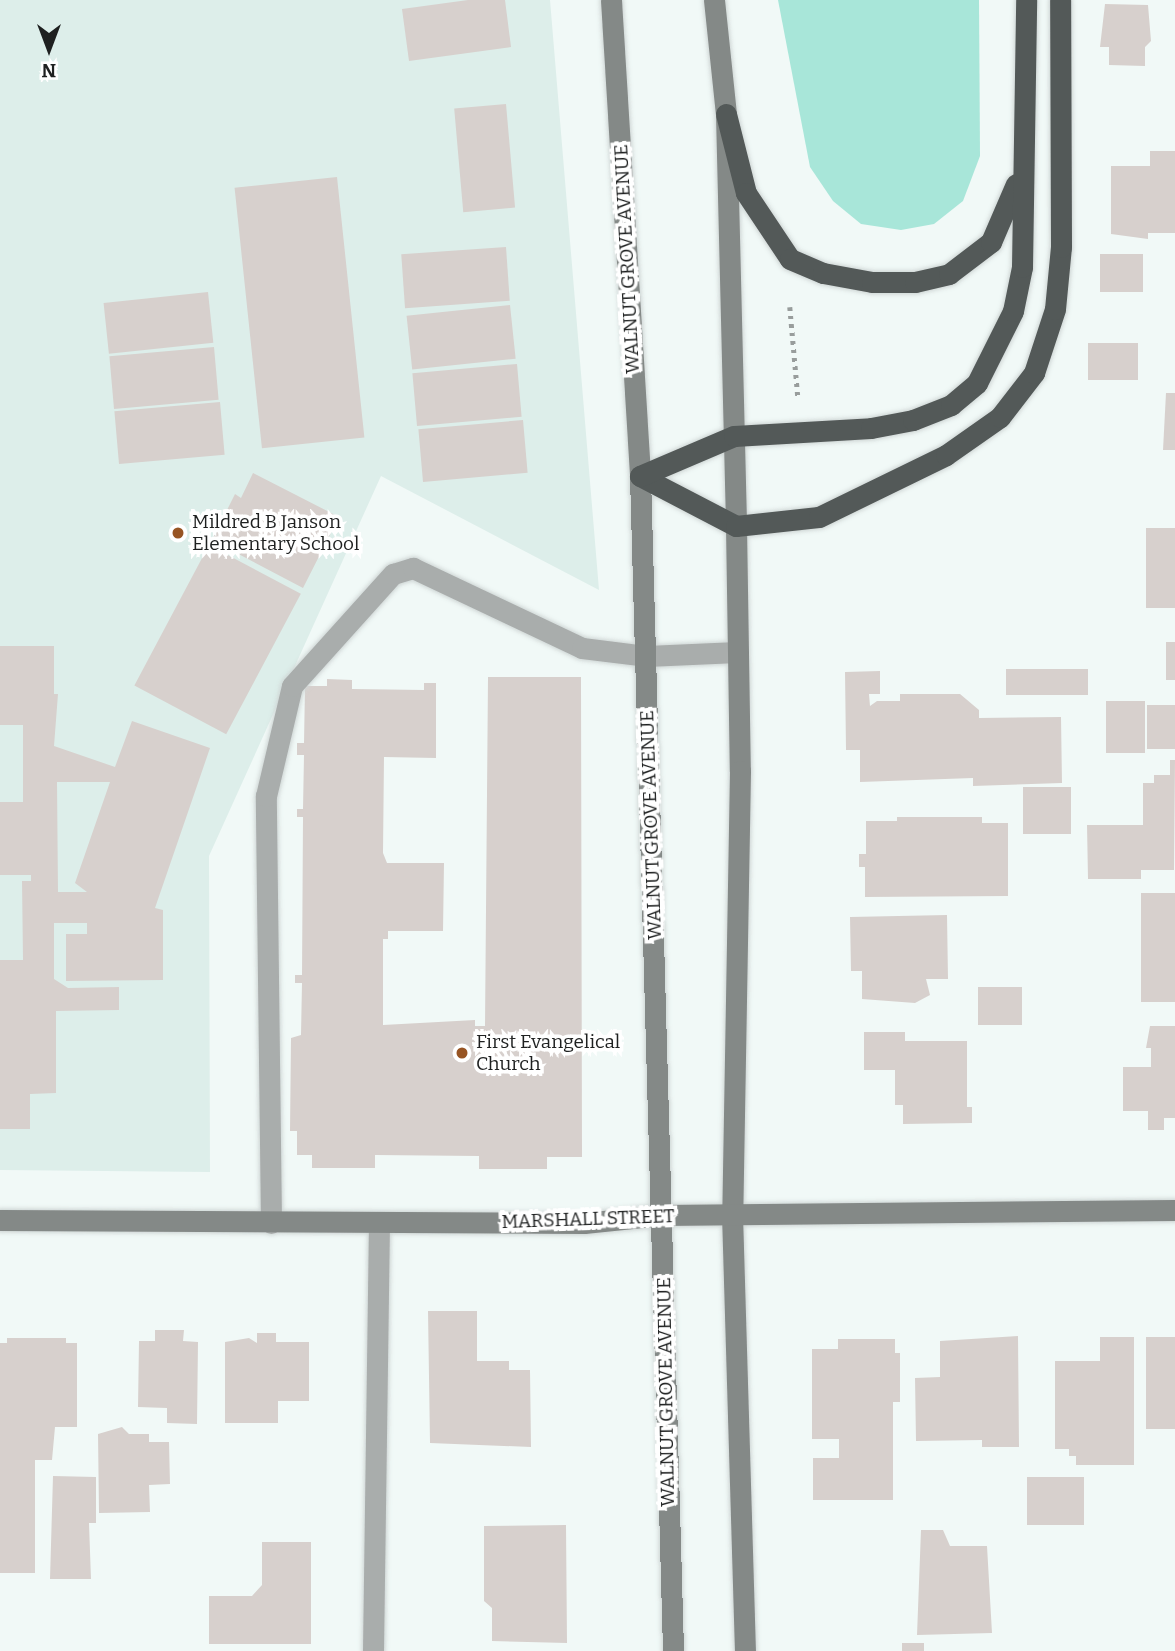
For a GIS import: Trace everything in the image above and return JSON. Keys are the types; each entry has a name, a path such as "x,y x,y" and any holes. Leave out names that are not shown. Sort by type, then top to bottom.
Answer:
{"highway":[{"path":"640,476 734,436 871,428 913,421 951,405 977,383 1013,311 1022,267 1026,0"},
{"path":"640,476 736,526 819,517 876,492 946,455 1000,416 1034,373 1055,309 1061,247 1060,0"},
{"path":"726,114 746,193 790,259 823,273 872,282 915,282 949,274 990,242 1012,203 1024,151"}],"main road":[{"name":"WALNUT GROVE AVENUE","path":"611,0 640,476 673,1651"},
{"path":"714,0 726,114 736,526 738,652 732,1214 745,1651"},
{"name":"MARSHALL STREET","path":"0,1220 584,1223 662,1215 1175,1210"}],"lane":[{"path":"271,1223 266,796 292,687 393,574 413,568 582,648 646,656 738,652"},
{"path":"373,1651 379,1223"}],"path":[{"path":"790,307 800,409"}],"shaded area":[{"name":"Mildred B Janson Elementary School","path":"0,0 550,0 599,590 381,476 209,856 210,1172 0,1170"}],"green space":[{"path":"778,0 979,0 980,156 963,201 934,224 901,230 861,224 833,201 810,167"}],"building":[{"path":"468,0 505,0 511,47 409,61 402,9"},
{"path":"1105,4 1148,5 1151,41 1145,47 1145,66 1109,65 1109,47 1100,47"},
{"path":"506,104 515,208 463,212 454,109"},
{"path":"1150,151 1175,151 1175,233 1148,233 1148,239 1111,234 1111,166 1150,166"},
{"path":"337,177 364,438 262,448 235,188"},
{"path":"506,247 510,301 405,308 401,254"},
{"path":"1100,254 1143,254 1143,292 1100,292"},
{"path":"208,292 213,343 109,354 104,303"},
{"path":"510,305 516,359 412,370 407,316"},
{"path":"1088,343 1138,343 1138,380 1088,380"},
{"path":"214,347 219,400 114,409 109,356"},
{"path":"517,364 522,417 417,426 412,373"},
{"path":"1166,393 1175,393 1175,450 1163,450"},
{"path":"220,402 225,455 119,464 114,411"},
{"path":"523,420 528,473 423,482 418,429"},
{"path":"253,473 339,517 303,588 212,540 235,494 241,498"},
{"path":"1146,528 1175,528 1175,608 1146,608"},
{"path":"209,545 301,594 226,734 134,685"},
{"path":"1166,642 1175,642 1175,680 1166,680"},
{"path":"0,646 54,646 54,694 58,694 54,746 115,767 132,721 210,748 155,908 163,910 163,980 66,981 66,934 87,934 87,923 54,923 54,979 68,988 119,987 119,1010 56,1011 56,1093 30,1094 30,1129 0,1129 0,960 23,960 22,881 31,881 31,875 0,875 0,802 23,802 23,725 0,725","holes":["57,782 110,782 75,883 87,892 58,892"]},
{"path":"1006,669 1088,669 1088,695 1006,695"},
{"path":"880,671 880,694 869,694 870,706 877,701 900,701 900,694 960,694 979,710 979,718 1061,717 1062,783 973,786 973,778 860,782 860,750 846,750 845,672"},
{"path":"488,677 581,677 582,1157 547,1157 547,1169 479,1169 479,1156 375,1155 375,1168 312,1168 312,1155 297,1155 297,1131 290,1131 291,1038 301,1035 302,983 295,983 295,975 302,975 303,817 297,817 297,809 303,809 304,755 297,755 297,743 304,743 305,686 327,686 327,679 352,680 352,689 424,690 424,683 436,683 436,758 384,757 383,853 387,863 444,863 443,931 388,931 388,939 383,939 383,1025 475,1020 475,1026 485,1026"},
{"path":"1106,701 1145,701 1145,753 1106,753"},
{"path":"1147,705 1175,705 1175,749 1147,749"},
{"path":"1170,760 1175,760 1174,870 1141,870 1141,879 1088,879 1087,825 1143,825 1143,783 1154,783 1154,775 1170,775"},
{"path":"1023,787 1071,787 1071,834 1023,834"},
{"path":"897,817 982,817 982,823 1008,823 1008,896 865,897 865,867 859,867 859,854 866,854 866,821 897,821"},
{"path":"1141,893 1175,893 1175,1002 1141,1002"},
{"path":"947,915 948,979 926,979 930,995 915,1003 862,999 862,971 851,971 850,917"},
{"path":"978,987 1022,987 1022,1025 978,1025"},
{"path":"1150,1026 1175,1026 1175,1118 1164,1118 1164,1130 1148,1130 1148,1111 1123,1111 1123,1067 1151,1067 1151,1048 1146,1048"},
{"path":"864,1032 905,1032 905,1041 967,1041 967,1107 972,1107 972,1123 903,1124 903,1105 895,1105 895,1070 864,1070"},
{"path":"428,1311 477,1311 477,1361 509,1361 509,1370 530,1370 531,1447 430,1443"},
{"path":"155,1330 184,1330 183,1341 198,1342 197,1424 167,1423 167,1408 138,1407 139,1341 155,1341"},
{"path":"257,1333 276,1333 276,1342 309,1342 309,1401 278,1401 278,1423 225,1423 225,1342 249,1338 257,1343"},
{"path":"1018,1336 1019,1447 982,1447 982,1440 916,1441 915,1378 940,1377 940,1341"},
{"path":"1100,1337 1134,1337 1134,1465 1076,1465 1076,1456 1069,1456 1069,1449 1055,1449 1055,1361 1100,1361"},
{"path":"1146,1337 1175,1337 1175,1429 1146,1429"},
{"path":"7,1338 66,1338 66,1343 77,1343 77,1427 55,1427 52,1460 35,1460 35,1573 0,1573 0,1343 7,1343"},
{"path":"838,1339 895,1339 895,1353 900,1353 900,1402 893,1402 893,1500 813,1500 813,1458 839,1458 839,1439 812,1439 812,1349 838,1349"},
{"path":"122,1427 129,1434 149,1434 149,1442 169,1442 170,1484 149,1485 150,1512 99,1513 98,1434"},
{"path":"53,1476 96,1477 96,1523 89,1523 91,1579 50,1579"},
{"path":"1027,1477 1084,1477 1084,1525 1027,1525"},
{"path":"566,1525 567,1643 492,1641 492,1608 484,1601 484,1526"},
{"path":"921,1530 943,1530 950,1546 987,1546 992,1633 917,1635"},
{"path":"262,1542 311,1542 311,1644 209,1644 209,1596 252,1596 262,1585"},
{"path":"902,1643 924,1643 924,1651 902,1651"}],"place":[{"name":"Mildred B Janson Elementary School","path":"178,533"},
{"name":"First Evangelical Church","path":"462,1053"}]}
